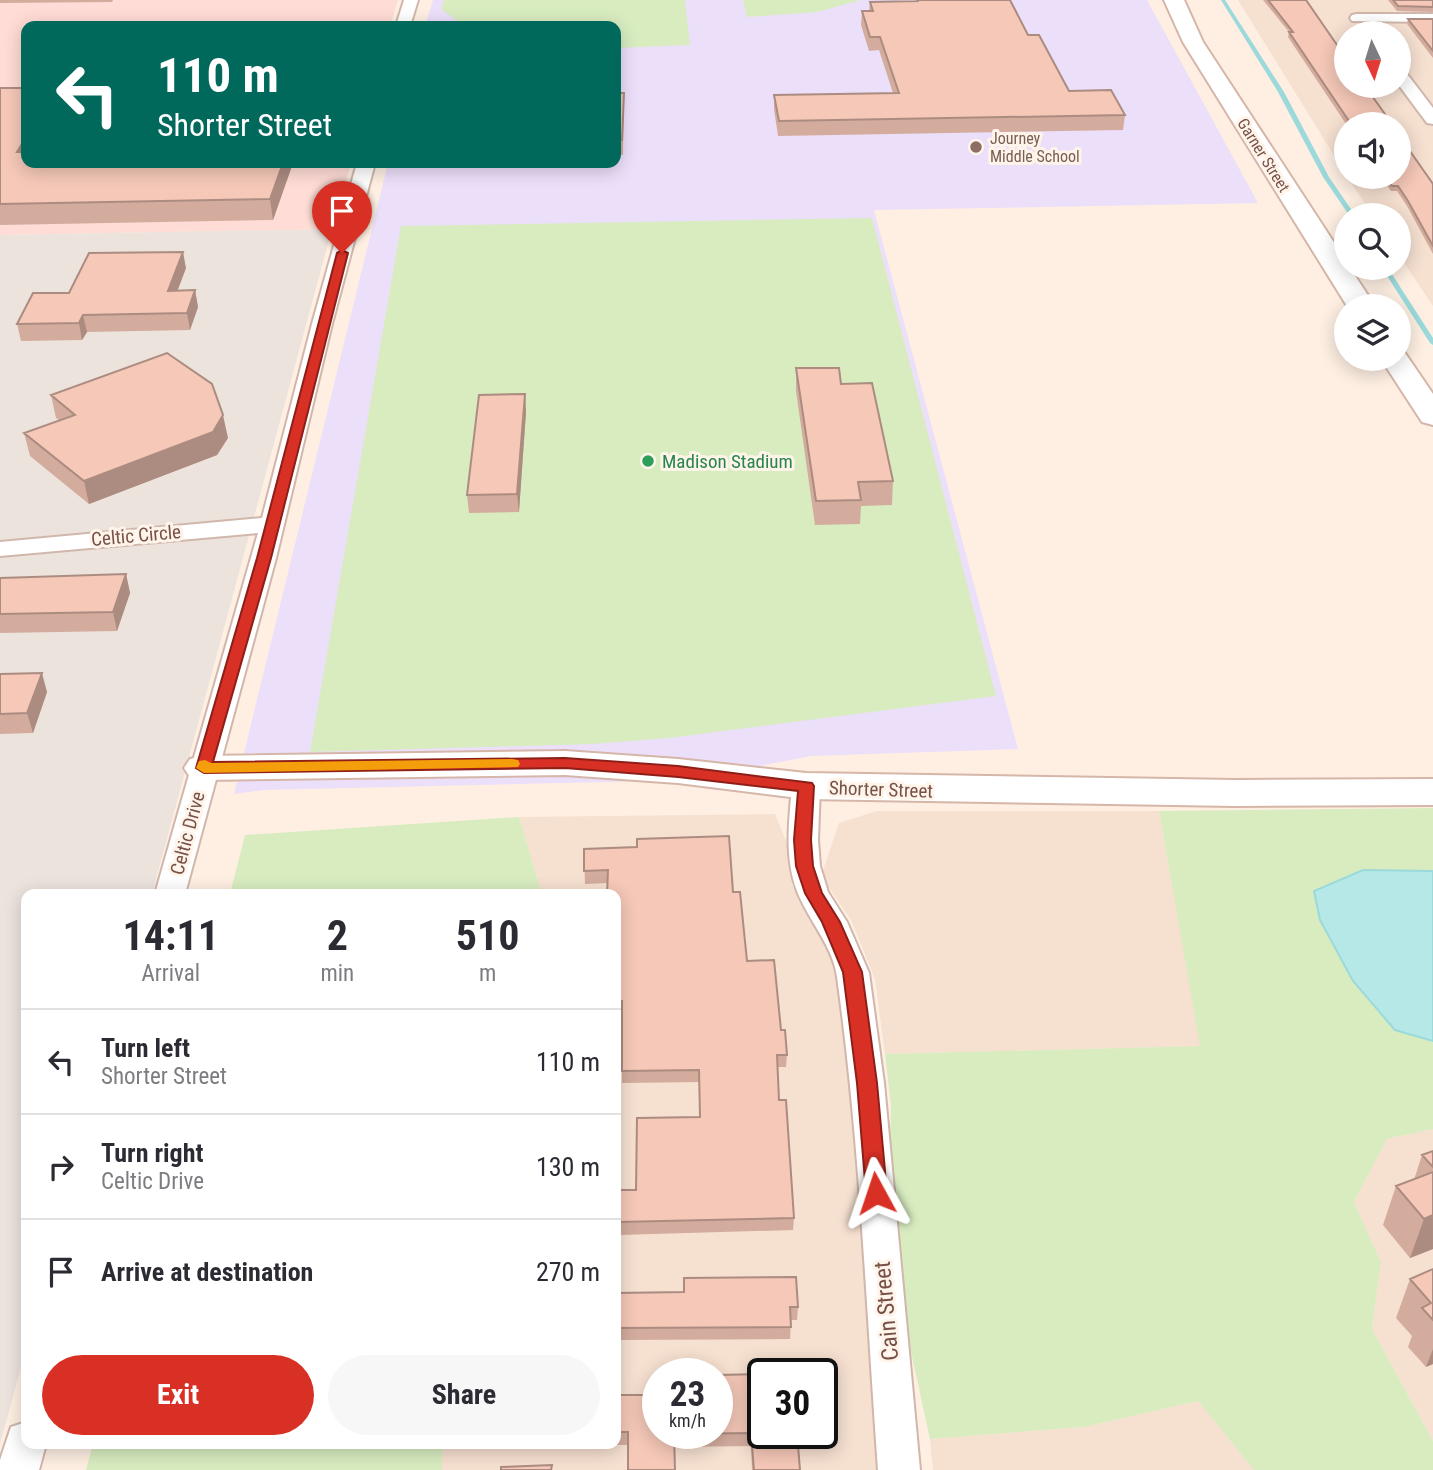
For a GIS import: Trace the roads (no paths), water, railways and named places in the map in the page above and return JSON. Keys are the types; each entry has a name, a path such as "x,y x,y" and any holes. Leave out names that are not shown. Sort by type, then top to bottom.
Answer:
{"street":[{"path":"405,21 411,0"},
{"name":"Garner Street","path":"1174,0 1193,42 1353,294"},
{"path":"1360,21 1354,13 1433,19"},
{"path":"1411,90 1433,119"},
{"name":"Celtic Drive","path":"171,889 273,524 365,168"},
{"path":"1403,371 1433,416"},
{"name":"Celtic Circle","path":"0,548 273,524"},
{"name":"Shorter Street","path":"204,768 565,763 678,771 806,786 1235,793 1433,792"},
{"name":"Cain Street","path":"806,786 803,840 805,866 813,893 831,922 853,972 855,986 867,1083 899,1470"},
{"path":"18,1470 24,1449"}],"water":[{"path":"1363,870 1433,871 1433,1041 1395,1030 1353,981 1320,920 1314,891"}],"waterway":[{"path":"1223,0 1281,92 1326,177 1344,203"},
{"path":"1393,280 1433,343"}],"place":[{"name":"Journey Middle School","path":"976,147"},
{"name":"Madison Stadium","path":"648,461"}]}
